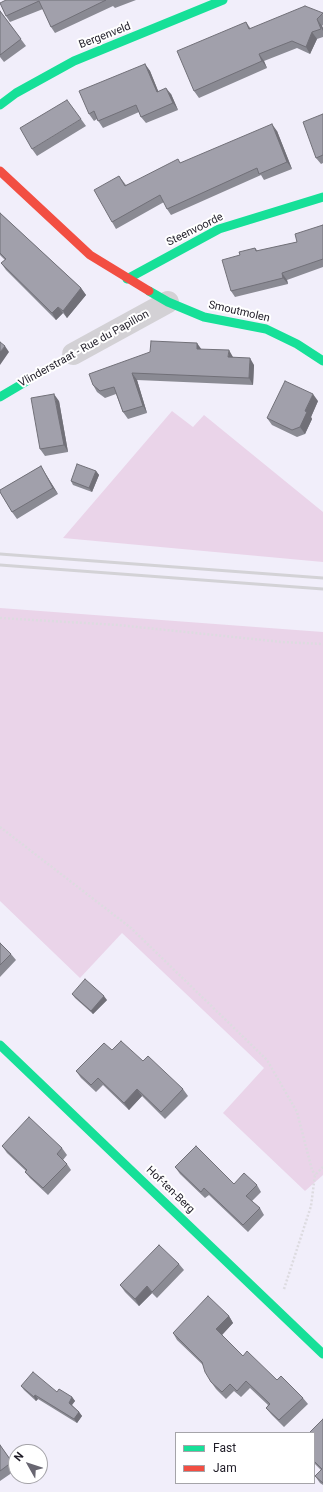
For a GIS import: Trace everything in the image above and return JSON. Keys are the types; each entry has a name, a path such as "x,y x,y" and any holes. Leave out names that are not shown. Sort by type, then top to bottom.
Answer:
{"street":[{"name":"Bergenveld","path":"0,104 16,93 74,61 141,35 223,0"},
{"path":"0,171 90,255 127,279 168,302"},
{"name":"Steenvoorde","path":"127,279 219,229 323,197"},
{"name":"Vlinderstraat - Rue du Papillon","path":"73,354 168,302"},
{"name":"Smoutmolen","path":"168,302 204,317 266,329 297,344 323,362"},
{"name":"Vlinderstraat - Rue du Papillon","path":"0,396 27,381"},
{"name":"Hof-ten-Berg","path":"0,1045 323,1354"}],"path":[{"name":"Vlinderstraat - Rue du Papillon","path":"27,381 73,354"},
{"path":"0,618 118,625 282,642 323,644"},
{"path":"0,827 131,928 267,1060 297,1112 312,1170 315,1175"},
{"path":"278,1310 311,1206 315,1175 323,1167"}],"shaded area":[{"path":"172,411 193,427 204,415 323,512 323,562 63,538"},
{"path":"0,608 323,632 323,1175 305,1191 223,1113 264,1068 122,933 80,978 0,901"}],"building":[{"path":"6,0 106,0 51,27 39,1 6,16 0,3"},
{"path":"305,6 323,13 317,19 321,29 312,32 306,47 292,41 259,54 262,61 194,91 177,51 246,22 249,29"},
{"path":"0,11 21,39 0,55"},
{"path":"145,64 157,92 166,88 173,103 141,117 136,105 98,121 94,111 89,114 79,91"},
{"path":"67,100 81,119 32,149 20,128"},
{"path":"323,114 323,155 316,158 303,122"},
{"path":"272,124 287,162 259,174 257,168 167,209 160,195 112,222 94,190 119,176 125,186 178,159 180,163"},
{"path":"0,213 81,288 63,311 58,307 52,313 1,263 6,259 0,253"},
{"path":"323,225 323,259 282,273 283,278 231,291 222,260 240,255 239,252 255,248 256,251 297,242 295,234"},
{"path":"151,341 197,343 197,349 229,350 228,357 250,358 249,378 132,373 143,406 123,412 114,387 100,391 93,385 89,374 150,352"},
{"path":"0,342 5,346 0,352"},
{"path":"285,381 313,394 305,411 307,412 300,427 292,430 267,418"},
{"path":"54,394 64,445 40,449 31,398"},
{"path":"77,464 96,471 89,488 71,481"},
{"path":"41,466 53,488 12,512 0,490"},
{"path":"0,943 11,954 0,965"},
{"path":"85,979 104,996 91,1011 72,994"},
{"path":"121,1041 143,1061 148,1056 183,1089 161,1112 137,1089 124,1103 98,1078 91,1085 76,1071 104,1043 112,1050"},
{"path":"29,1117 62,1148 57,1154 67,1164 43,1188 25,1172 27,1170 2,1146"},
{"path":"196,1146 234,1184 244,1173 257,1185 246,1196 260,1208 243,1225 204,1188 201,1192 175,1167"},
{"path":"159,1245 179,1264 152,1292 147,1286 135,1299 120,1285"},
{"path":"208,1296 229,1316 216,1329 243,1356 247,1351 277,1380 281,1376 303,1398 279,1420 266,1408 270,1404 246,1381 237,1391 230,1384 222,1392 211,1382 205,1372 202,1362 173,1333"},
{"path":"33,1372 57,1392 59,1389 72,1397 69,1403 79,1412 74,1419 35,1395 34,1397 21,1386"},
{"path":"323,1419 323,1483 315,1476 322,1469 315,1462 315,1432 310,1432"},
{"path":"0,1445 8,1456 8,1465 0,1471"}],"railway":[{"path":"0,554 323,578"},
{"path":"0,565 323,589"}],"traffic: fast":[{"path":"0,105 16,93 74,61 223,0"},
{"path":"127,279 219,229 323,197"},
{"path":"149,291 168,302 204,317 266,329 297,344 323,361"},
{"path":"0,397 27,381"},
{"path":"0,1045 323,1354"}],"traffic: jam":[{"path":"0,171 90,255 149,291"}]}
